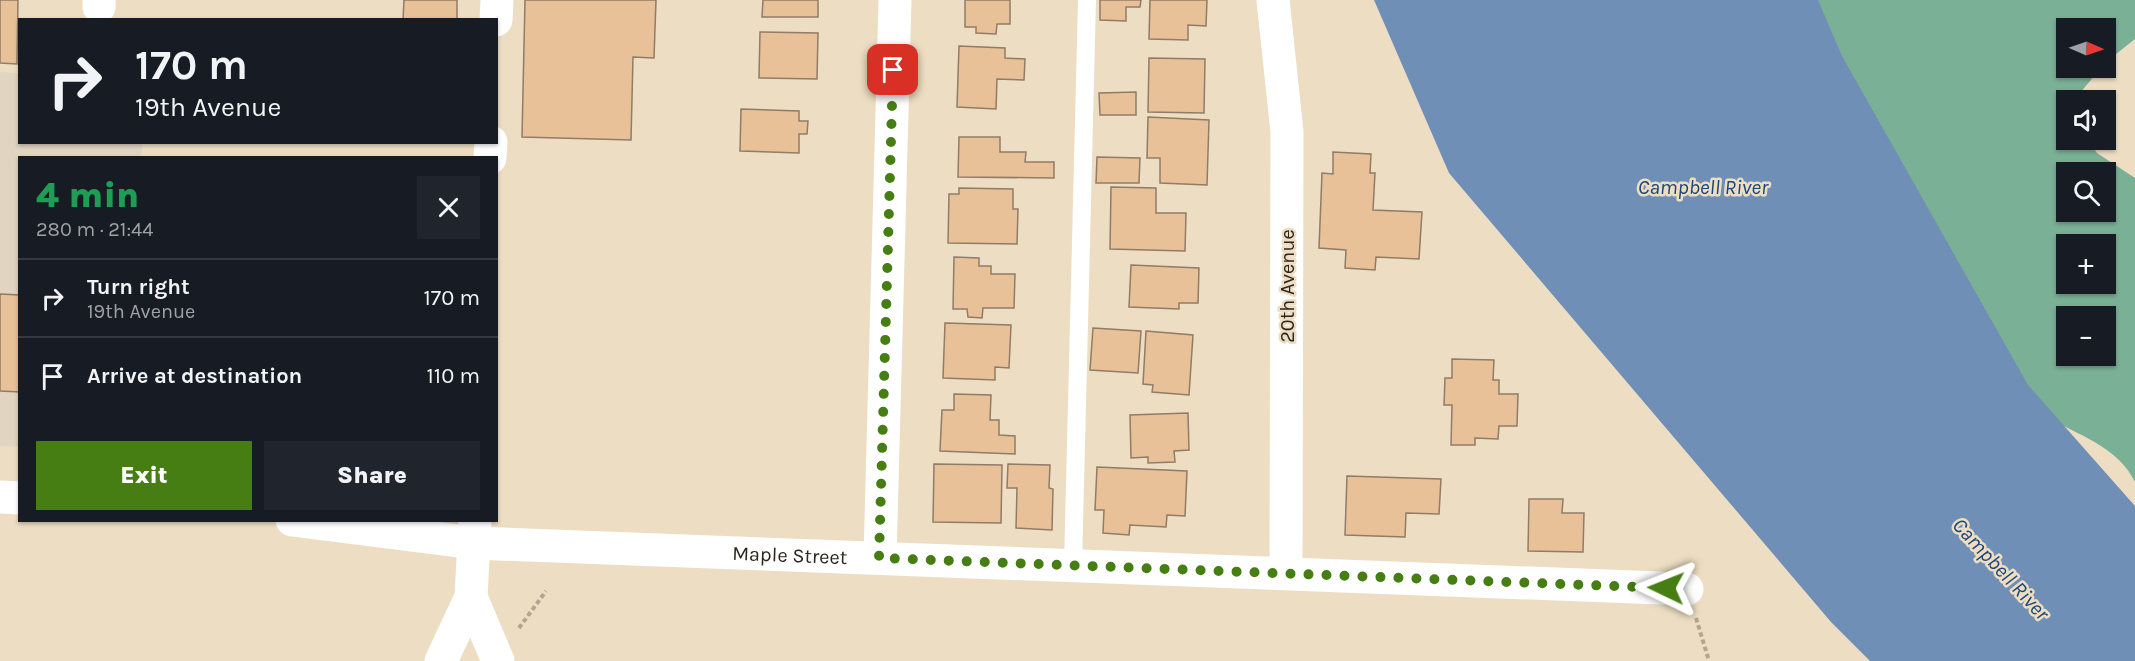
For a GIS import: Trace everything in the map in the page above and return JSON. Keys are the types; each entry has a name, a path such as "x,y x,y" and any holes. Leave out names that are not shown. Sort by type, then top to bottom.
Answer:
{"street":[{"path":"496,18 497,0"},
{"path":"879,558 895,0"},
{"name":"20th Avenue","path":"1273,0 1287,132 1286,573"},
{"path":"0,497 18,498"},
{"name":"Maple Street","path":"322,522 879,558 1687,589"},
{"path":"441,661 471,597 474,532"},
{"path":"471,597 498,660"}],"lane":[{"path":"1073,565 1087,0"}],"path":[{"path":"1687,589 1709,661"},
{"path":"498,660 546,591"}],"shaded area":[{"path":"0,72 18,73 18,144 142,144 141,156 18,156 18,447 0,446"}],"green space":[{"path":"1788,0 2135,0 2135,39 2116,54 2116,18 2056,18 2056,78 2093,78 2082,90 2056,90 2056,150 2095,150 2111,162 2056,162 2056,222 2116,222 2116,166 2135,178 2135,482 2120,461 2110,452 2027,403"}],"water":[{"name":"Campbell River","path":"1374,0 1818,0 1842,56 2028,385 2135,506 2135,661 1870,661 1831,622 1449,173"}],"building":[{"path":"0,0 18,0 17,64 0,63"},
{"path":"404,0 457,0 457,18 403,18"},
{"path":"525,0 656,0 654,58 633,57 631,140 522,137"},
{"path":"763,0 818,0 818,17 762,17"},
{"path":"965,0 1010,0 1010,24 997,24 996,34 976,33 976,27 965,27"},
{"path":"1100,0 1141,0 1140,7 1126,7 1126,21 1100,20"},
{"path":"1150,0 1207,0 1206,26 1188,25 1188,40 1149,39"},
{"path":"760,32 818,33 817,79 759,78"},
{"path":"959,46 1005,48 1005,58 1025,59 1024,80 997,79 996,109 957,107"},
{"path":"1149,58 1205,59 1204,113 1148,112"},
{"path":"1136,92 1136,115 1100,115 1099,93"},
{"path":"741,109 799,111 799,121 808,121 807,134 799,134 799,153 740,151"},
{"path":"1148,117 1209,120 1207,185 1160,183 1160,158 1147,158"},
{"path":"959,137 1000,137 1000,152 1026,152 1025,162 1054,162 1054,178 958,177"},
{"path":"1333,152 1371,154 1370,173 1375,173 1373,210 1422,212 1419,259 1376,257 1375,270 1345,268 1346,250 1319,248 1322,173 1333,174"},
{"path":"1097,157 1140,158 1139,183 1096,183"},
{"path":"1111,187 1156,188 1156,213 1186,213 1185,251 1110,249"},
{"path":"959,188 1013,189 1013,209 1018,209 1017,244 948,243 949,194 959,194"},
{"path":"954,257 979,258 979,266 991,266 991,274 1015,274 1014,308 983,308 982,318 968,317 967,309 953,309"},
{"path":"1131,265 1199,268 1198,303 1179,303 1179,309 1129,307"},
{"path":"0,294 18,295 18,392 0,391"},
{"path":"945,323 1011,325 1009,368 995,367 995,380 943,378"},
{"path":"1093,328 1141,331 1138,373 1090,370"},
{"path":"1146,331 1193,335 1189,395 1152,392 1153,385 1143,384"},
{"path":"1452,359 1494,360 1493,380 1499,380 1499,394 1518,394 1517,426 1499,426 1498,439 1475,438 1475,445 1451,445 1452,405 1444,405 1445,378 1452,378"},
{"path":"954,394 991,395 990,420 999,420 999,435 1015,436 1015,454 940,451 942,410 954,410"},
{"path":"1188,413 1189,450 1174,451 1175,462 1148,463 1148,457 1131,458 1130,415"},
{"path":"934,464 1002,465 1001,523 933,522"},
{"path":"1008,464 1050,465 1049,488 1053,489 1052,530 1016,528 1017,488 1007,488"},
{"path":"1097,467 1187,471 1185,516 1167,515 1166,527 1130,525 1129,535 1103,533 1104,510 1095,510"},
{"path":"1347,476 1441,479 1439,514 1406,513 1405,537 1345,535"},
{"path":"1529,499 1563,499 1562,513 1584,513 1583,552 1528,551"}],"route":[{"path":"893,70 879,558 1666,588"}]}
